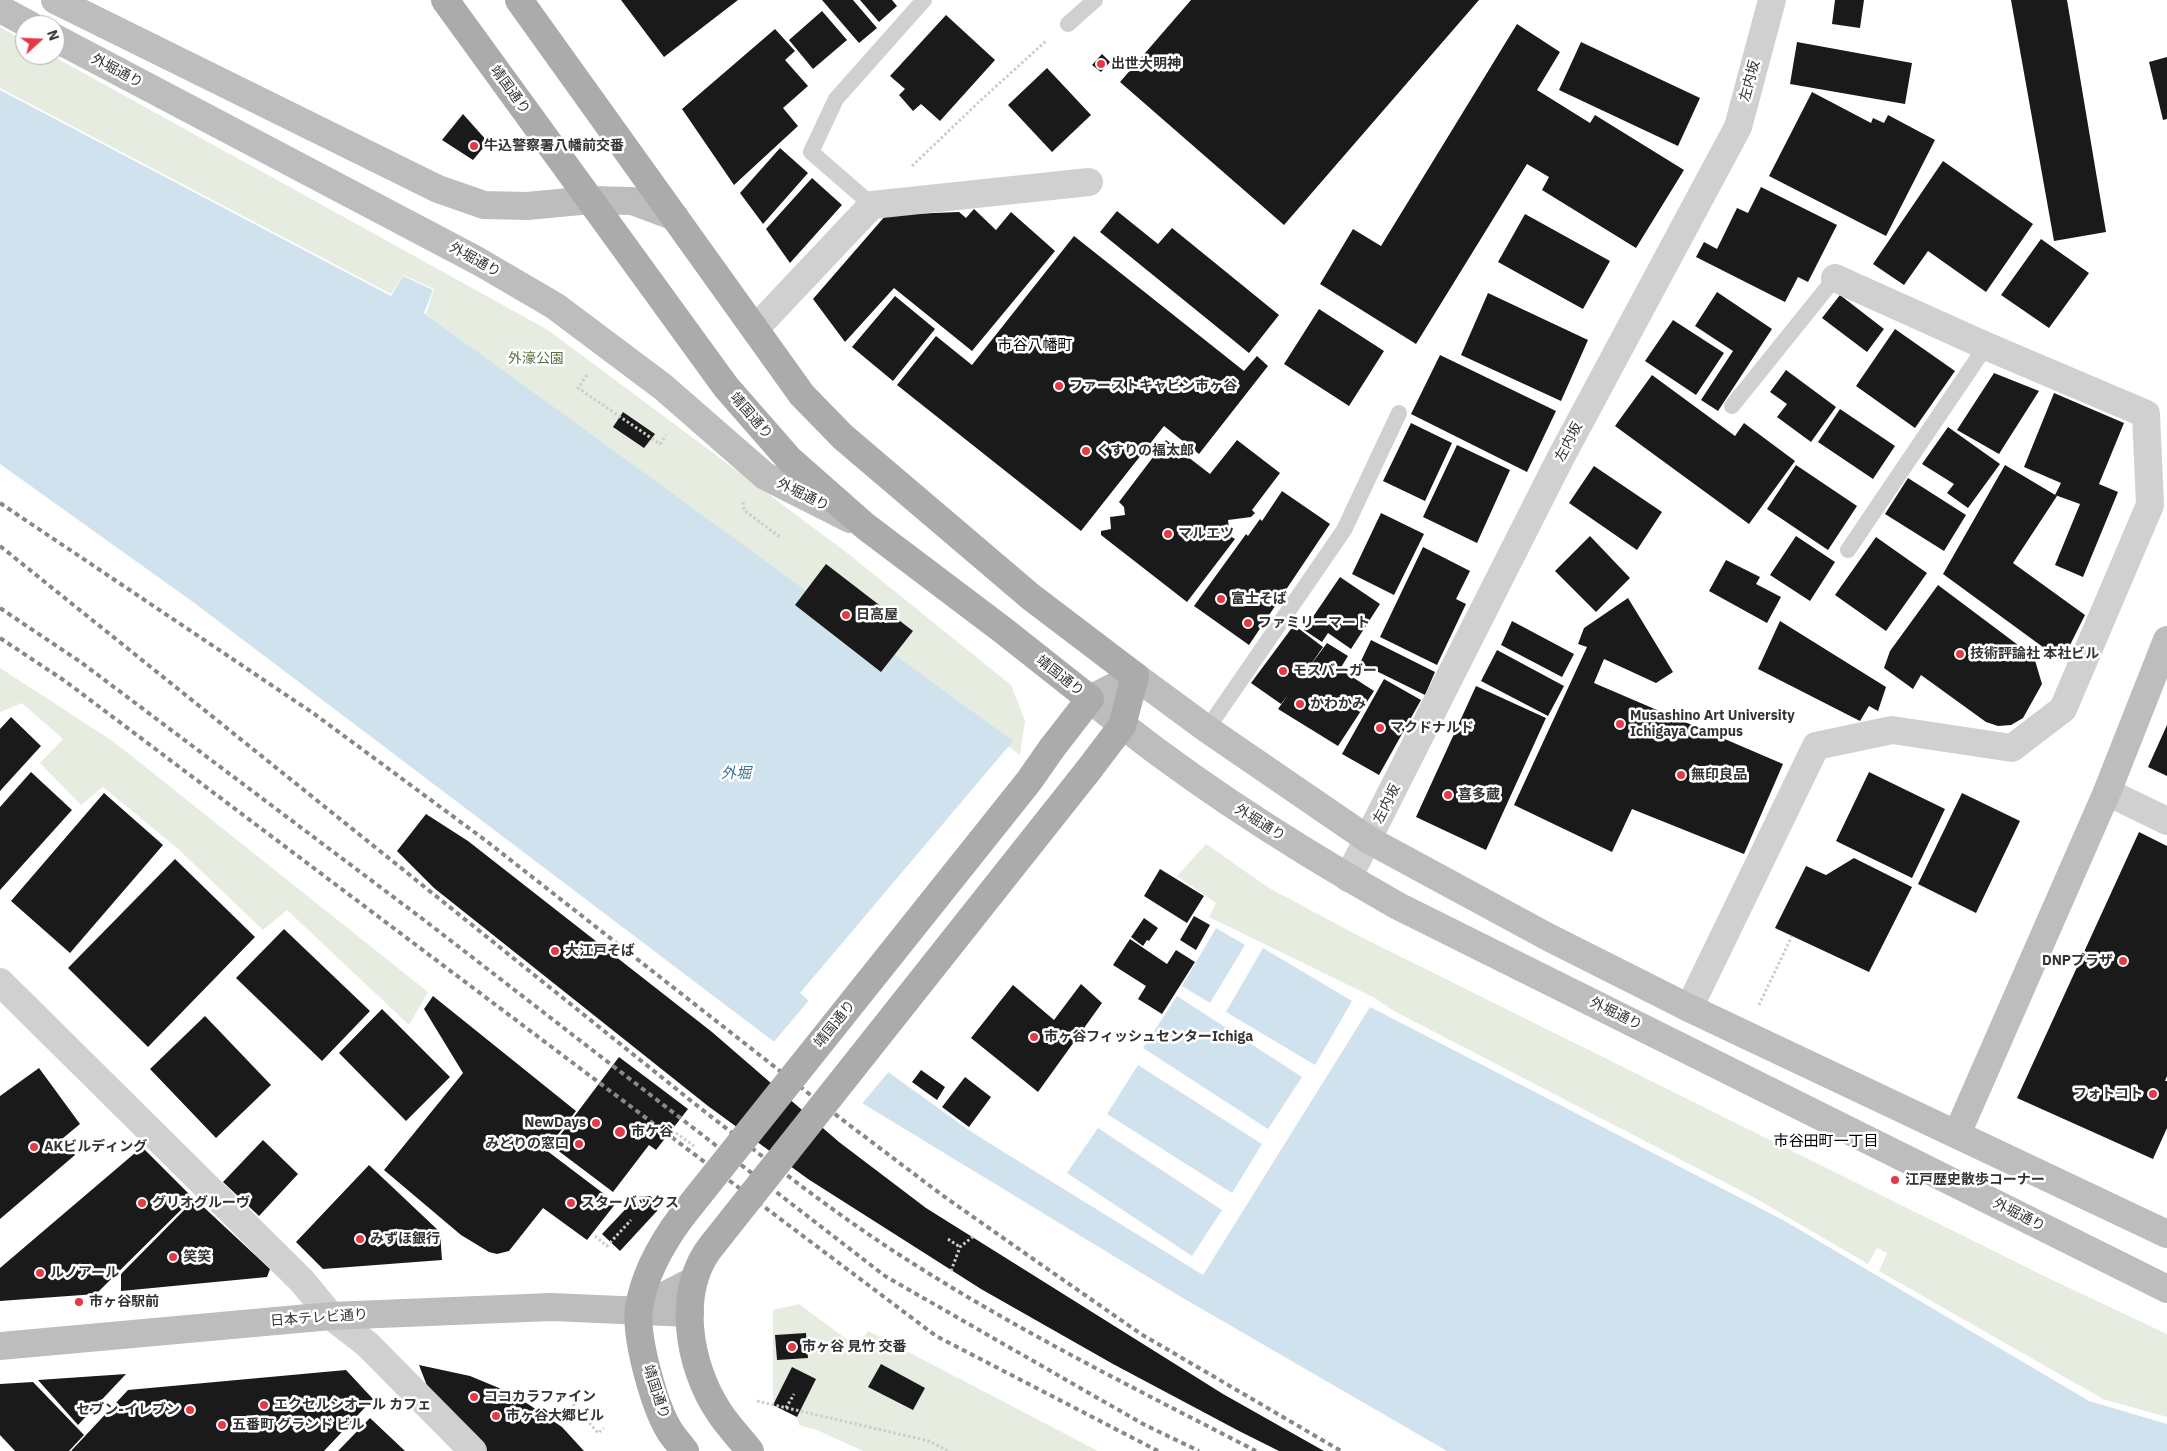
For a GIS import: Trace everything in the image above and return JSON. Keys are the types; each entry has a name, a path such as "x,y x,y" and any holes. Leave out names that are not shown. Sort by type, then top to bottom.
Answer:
{"main road":[{"path":"55,0 438,189 484,205 527,206 591,200 632,201 675,217"},
{"name":"靖国通り","path":"445,0 726,387 790,459 865,526 1090,699 1029,781 682,1216 662,1245 649,1272 639,1309 640,1338 656,1400 669,1430 685,1451"},
{"path":"519,0 802,395 843,437 1032,597 1207,730 1368,840 1548,937 1689,1008 2167,1234"},
{"path":"0,9 15,17"},
{"name":"外堀通り","path":"65,43 478,261 555,306 664,388 766,476 865,526"},
{"path":"1957,1134 2108,792 2167,640"},
{"path":"1090,699 1135,676"},
{"path":"750,1451 719,1412 707,1390 696,1360 690,1313 693,1281 699,1264 1122,726 1135,676"},
{"name":"外堀通り","path":"1090,699 1122,726 1240,811 1348,878 1398,906 2167,1289"},
{"name":"日本テレビ通り","path":"639,1309 693,1281"},
{"name":"日本テレビ通り","path":"0,1346 331,1316 523,1307 639,1309 690,1313"}],"street":[{"name":"左内坂","path":"1348,878 1561,457 1738,126 1772,0"},
{"path":"755,329 872,205 1089,182"},
{"path":"1689,1008 1816,746 1892,730 2012,748 2063,709 2150,505 2146,414 1986,346 1835,278"},
{"path":"2108,792 2167,821"},
{"path":"0,982 302,1281 331,1316 367,1344 473,1451"}],"lane":[{"path":"872,205 811,152 836,100 924,0"},
{"path":"1068,24 1095,0"},
{"path":"1732,406 1835,278"},
{"path":"1848,550 1986,346"},
{"path":"1207,730 1344,530 1399,413"}],"path":[{"path":"872,205 1040,46"},
{"path":"587,375 578,388 660,444 668,432"},
{"path":"741,494 744,510 780,538"},
{"path":"1744,1034 1792,936"},
{"path":"672,1130 700,1151"},
{"path":"595,1236 607,1246 631,1220"},
{"path":"951,1271 960,1248 976,1235"},
{"path":"948,1239 960,1248"},
{"path":"786,1408 794,1394"},
{"path":"757,1401 930,1441 948,1451"},
{"path":"574,1404 598,1433 604,1428"}],"green space":[{"name":"外濠公園","path":"0,27 15,35 15,65 65,65 65,63 548,330 846,552 1011,685 1025,721 1020,755 426,314 434,289 403,275 391,294 0,88"},
{"path":"0,668 114,742 428,992 409,1025 287,910 263,930 176,847 103,787 81,805 40,763 63,739 22,703 0,712"},
{"path":"1206,844 1269,888 1359,936 2048,1278 2167,1334 2167,1417 2103,1399 1879,1271 1887,1253 1877,1248 1868,1264 1755,1198 1392,1010 1375,998 1209,917 1216,903 1177,876"},
{"path":"799,1304 857,1347 868,1331 1098,1451 863,1451 817,1430 799,1425 797,1417 773,1400 773,1310"}],"water":[{"name":"外堀","path":"0,90 391,296 403,276 433,290 424,313 1013,741 800,993 881,1067 973,1133 1203,1275 1370,1007 1783,1220 2089,1401 2167,1424 2167,1451 1447,1451 1176,1294 862,1103 769,1038 193,602 0,464"},
{"path":"1216,928 1245,945 1210,1003 1182,986"},
{"path":"1263,948 1352,1001 1315,1065 1226,1012"},
{"path":"1177,996 1302,1077 1268,1129 1143,1048"},
{"path":"1138,1065 1262,1144 1232,1193 1107,1114"},
{"path":"1098,1128 1222,1210 1192,1256 1067,1173"}],"pier":[{"path":"810,999 890,1070 861,1105 773,1043"}],"building":[{"path":"621,0 738,0 664,57"},
{"path":"822,0 853,0 877,28 859,43"},
{"path":"860,0 892,0 897,6 879,22"},
{"path":"1191,0 1479,0 1284,225 1120,82"},
{"path":"1835,0 1864,0 1860,28 1832,24"},
{"path":"2011,0 2067,0 2106,232 2054,241"},
{"path":"822,11 847,40 813,69 789,40"},
{"path":"946,15 995,60 940,121 921,104 913,111 899,95 905,89 890,76"},
{"path":"1517,24 1560,52 1537,90 1590,123 1595,115 1684,170 1636,248 1542,190 1549,177 1527,164 1416,344 1320,284 1353,229 1381,246"},
{"path":"775,29 795,51 785,60 808,86 783,108 798,126 734,185 682,109"},
{"path":"1581,42 1700,98 1678,146 1559,90"},
{"path":"1797,42 1912,63 1905,104 1790,84"},
{"name":"出世大明神","path":"1102,54 1110,62 1101,72 1092,65"},
{"path":"2167,57 2167,119 2163,120 2149,62"},
{"path":"1047,68 1091,115 1052,152 1008,105"},
{"path":"1812,92 1871,123 1873,118 1884,123 1888,115 1935,140 1886,236 1769,176"},
{"path":"463,114 488,142 473,160 442,140"},
{"path":"780,148 808,173 763,224 740,193"},
{"path":"1943,161 2033,224 1986,292 1928,251 1904,285 1873,264"},
{"path":"812,178 842,205 790,263 766,229"},
{"path":"1761,187 1837,225 1808,282 1798,277 1785,302 1696,257 1704,242 1717,249 1737,208 1748,213"},
{"path":"974,209 996,230 1011,212 1055,251 972,351 894,288 845,342 813,299 886,215 959,212 966,218"},
{"path":"1117,211 1158,244 1172,228 1279,315 1249,353 1100,232"},
{"path":"1525,214 1610,261 1583,309 1498,262"},
{"path":"1074,236 1244,371 1257,356 1268,366 1199,454 1164,426 1081,531 897,385 936,336 972,365"},
{"path":"2041,239 2089,273 2049,328 2001,295"},
{"path":"1717,292 1772,329 1718,411 1701,400 1733,351 1695,326"},
{"path":"1488,293 1588,340 1561,401 1461,355"},
{"path":"1840,295 1884,329 1867,352 1822,318"},
{"path":"895,296 935,329 893,381 852,347"},
{"path":"1319,309 1384,351 1349,406 1284,364"},
{"path":"1673,320 1724,353 1696,395 1645,361"},
{"path":"1895,329 1955,371 1915,428 1856,386"},
{"path":"1440,355 1556,411 1527,472 1411,414"},
{"path":"1786,370 1836,407 1811,442 1777,417 1787,404 1770,392"},
{"path":"1994,373 2039,391 1999,454 1957,430"},
{"path":"1652,375 1735,436 1744,423 1795,461 1749,524 1615,426"},
{"path":"2054,393 2124,423 2099,484 2118,492 2083,577 2055,565 2080,504 2055,495 2061,483 2024,467"},
{"path":"1840,409 1895,446 1873,479 1818,442"},
{"path":"623,412 655,434 644,448 613,427"},
{"path":"1411,423 1452,443 1425,501 1383,481"},
{"path":"1948,427 2000,464 1968,508 1947,493 1954,484 1922,464"},
{"path":"1166,440 1210,474 1237,440 1280,473 1252,510 1255,513 1251,517 1228,520 1230,536 1235,539 1187,602 1101,535 1101,531 1111,529 1110,517 1125,515 1124,507 1119,502"},
{"path":"1457,445 1510,470 1477,543 1423,517"},
{"path":"1796,465 1857,506 1828,550 1767,509"},
{"path":"2005,465 2057,496 2013,563 2085,615 2062,661 1943,574"},
{"path":"1594,466 1662,512 1637,550 1569,503"},
{"path":"1908,478 1966,515 1944,551 1885,514"},
{"path":"1282,491 1330,524 1249,645 1194,606 1246,534 1248,536 1260,519 1262,521"},
{"path":"1381,513 1424,534 1394,595 1352,574"},
{"path":"1590,536 1630,578 1596,612 1555,571"},
{"path":"1796,536 1835,562 1810,601 1770,575"},
{"path":"1876,537 1927,573 1886,631 1835,595"},
{"path":"1423,547 1470,571 1456,599 1466,604 1437,665 1380,637"},
{"path":"1726,560 1760,577 1756,584 1781,597 1767,623 1709,591"},
{"path":"826,564 913,631 881,672 795,605"},
{"path":"1340,577 1380,604 1351,649 1328,633 1322,642 1304,630"},
{"name":"技術評論社 本社ビル","path":"1938,585 2034,657 2042,684 2023,718 2011,725 1998,726 1986,722 1921,675 1913,689 1884,668 1890,651"},
{"name":"Musashino Art University Ichigaya Campus","path":"1628,598 1673,672 1656,683 1604,659 1594,683 1783,764 1744,854 1632,809 1612,852 1514,805 1587,647 1578,644 1584,628"},
{"path":"1512,621 1574,654 1562,677 1501,645"},
{"path":"1780,621 1886,687 1878,711 1869,706 1860,721 1758,669"},
{"path":"1294,625 1323,647 1307,670 1327,643 1348,656 1340,669 1374,691 1338,746 1278,709 1288,695 1281,704 1251,683"},
{"path":"1371,640 1435,672 1425,695 1360,663"},
{"path":"1497,650 1564,686 1548,716 1481,681"},
{"path":"1384,679 1421,700 1379,775 1342,754"},
{"path":"1476,686 1546,718 1486,850 1416,817"},
{"path":"11,717 41,746 0,791 0,729"},
{"path":"2167,725 2167,776 2148,767"},
{"path":"31,772 72,810 0,890 0,807"},
{"path":"1869,772 1945,809 1912,878 1836,841"},
{"path":"104,793 163,845 70,953 11,901"},
{"path":"1962,793 2020,821 1976,913 1918,884"},
{"path":"426,814 468,841 712,1032 839,1142 926,1208 1223,1394 1324,1451 1279,1451 1239,1431 1113,1364 981,1289 808,1179 708,1106 434,888 397,851"},
{"name":"DNPプラザ","path":"2139,832 2167,846 2167,1076 2165,1081 2167,1081 2167,1128 2153,1159 2017,1098"},
{"path":"1854,858 1912,887 1869,972 1775,928 1806,866 1826,875"},
{"path":"175,859 255,937 148,1047 68,968"},
{"path":"1160,869 1204,896 1187,923 1144,896"},
{"path":"1194,916 1210,925 1196,950 1180,940"},
{"path":"1144,918 1158,928 1143,946 1131,937"},
{"path":"284,929 370,1011 322,1061 236,978"},
{"path":"1130,939 1167,964 1176,950 1195,962 1162,1014 1138,999 1146,986 1113,965"},
{"path":"1081,984 1102,1003 1038,1092 971,1038 1013,985 1054,1020"},
{"path":"433,996 576,1111 546,1150 616,1203 587,1240 543,1208 509,1251 497,1254 489,1252 461,1235 384,1170 463,1073 424,1009"},
{"path":"382,1009 450,1077 406,1121 339,1053"},
{"path":"205,1016 271,1085 216,1138 150,1069"},
{"path":"619,1057 688,1109 656,1150 649,1145 613,1192 552,1146"},
{"name":"AKビルディング","path":"39,1068 80,1124 62,1139 75,1155 0,1219 0,1096"},
{"path":"921,1070 945,1087 937,1100 912,1082"},
{"path":"965,1077 991,1097 969,1127 942,1107"},
{"path":"263,1140 298,1174 259,1216 223,1182"},
{"path":"142,1147 193,1198 96,1294 0,1301 0,1268"},
{"path":"369,1165 440,1232 442,1260 323,1269 296,1242"},
{"path":"650,1196 658,1203 657,1211 620,1251 602,1234 637,1197"},
{"path":"195,1199 270,1269 267,1277 121,1291 121,1274"},
{"name":"市ヶ谷 見竹 交番","path":"806,1333 808,1358 777,1360 775,1335"},
{"path":"881,1364 925,1388 913,1410 868,1387"},
{"name":"市ヶ谷大郷ビル","path":"419,1365 470,1376 499,1388 528,1404 562,1427 584,1451 483,1451 434,1404"},
{"path":"792,1367 816,1379 797,1417 773,1405"},
{"name":"五番町 グランド ビル","path":"346,1370 373,1399 324,1451 71,1451 128,1390"},
{"path":"126,1374 78,1425 38,1380"},
{"path":"33,1382 84,1435 69,1451 15,1451 0,1435 0,1384"},
{"path":"370,1418 405,1451 338,1451"}],"railway":[{"path":"0,503 313,713 485,840 840,1118 942,1195 1141,1334 1341,1451"},
{"path":"0,546 695,1104 839,1214 889,1248 978,1303 1116,1379 1256,1451"},
{"path":"0,608 82,663 424,920 885,1276 1143,1424 1199,1451"},
{"path":"0,638 65,681 936,1336 1158,1451"}],"place":[{"name":"出世大明神","path":"1101,64"},
{"name":"牛込警察署八幡前交番","path":"474,146"},
{"name":"ファーストキャビン市ヶ谷","path":"1059,386"},
{"name":"くすりの福太郎","path":"1086,451"},
{"name":"マルエツ","path":"1168,534"},
{"name":"富士そば","path":"1221,599"},
{"name":"日高屋","path":"846,615"},
{"name":"ファミリーマート","path":"1248,623"},
{"name":"技術評論社 本社ビル","path":"1960,654"},
{"name":"モスバーガー","path":"1283,671"},
{"name":"かわかみ","path":"1300,704"},
{"name":"Musashino Art University Ichigaya Campus","path":"1620,724"},
{"name":"マクドナルド","path":"1380,728"},
{"name":"無印良品","path":"1681,775"},
{"name":"喜多蔵","path":"1448,795"},
{"name":"大江戸そば","path":"555,951"},
{"name":"DNPプラザ","path":"2123,961"},
{"name":"市ヶ谷フィッシュセンターIchiga","path":"1034,1037"},
{"name":"フォトコト","path":"2153,1094"},
{"name":"NewDays","path":"596,1123"},
{"name":"市ケ谷","path":"620,1132"},
{"name":"みどりの窓口","path":"579,1144"},
{"name":"AKビルディング","path":"34,1147"},
{"name":"江戸歴史散歩コーナー","path":"1895,1180"},
{"name":"グリオグルーヴ","path":"142,1203"},
{"name":"スターバックス","path":"571,1203"},
{"name":"みずほ銀行","path":"360,1239"},
{"name":"笑笑","path":"173,1257"},
{"name":"ルノアール","path":"40,1273"},
{"name":"市ヶ谷駅前","path":"79,1302"},
{"name":"市ヶ谷 見竹 交番","path":"792,1347"},
{"name":"ココカラファイン","path":"474,1397"},
{"name":"エクセルシオール カフェ","path":"264,1405"},
{"name":"セブン-イレブン","path":"190,1410"},
{"name":"市ヶ谷大郷ビル","path":"496,1416"},
{"name":"五番町 グランド ビル","path":"222,1425"}],"district":[{"name":"市谷八幡町","path":"1035,346"},
{"name":"市谷田町一丁目","path":"1826,1142"}]}
